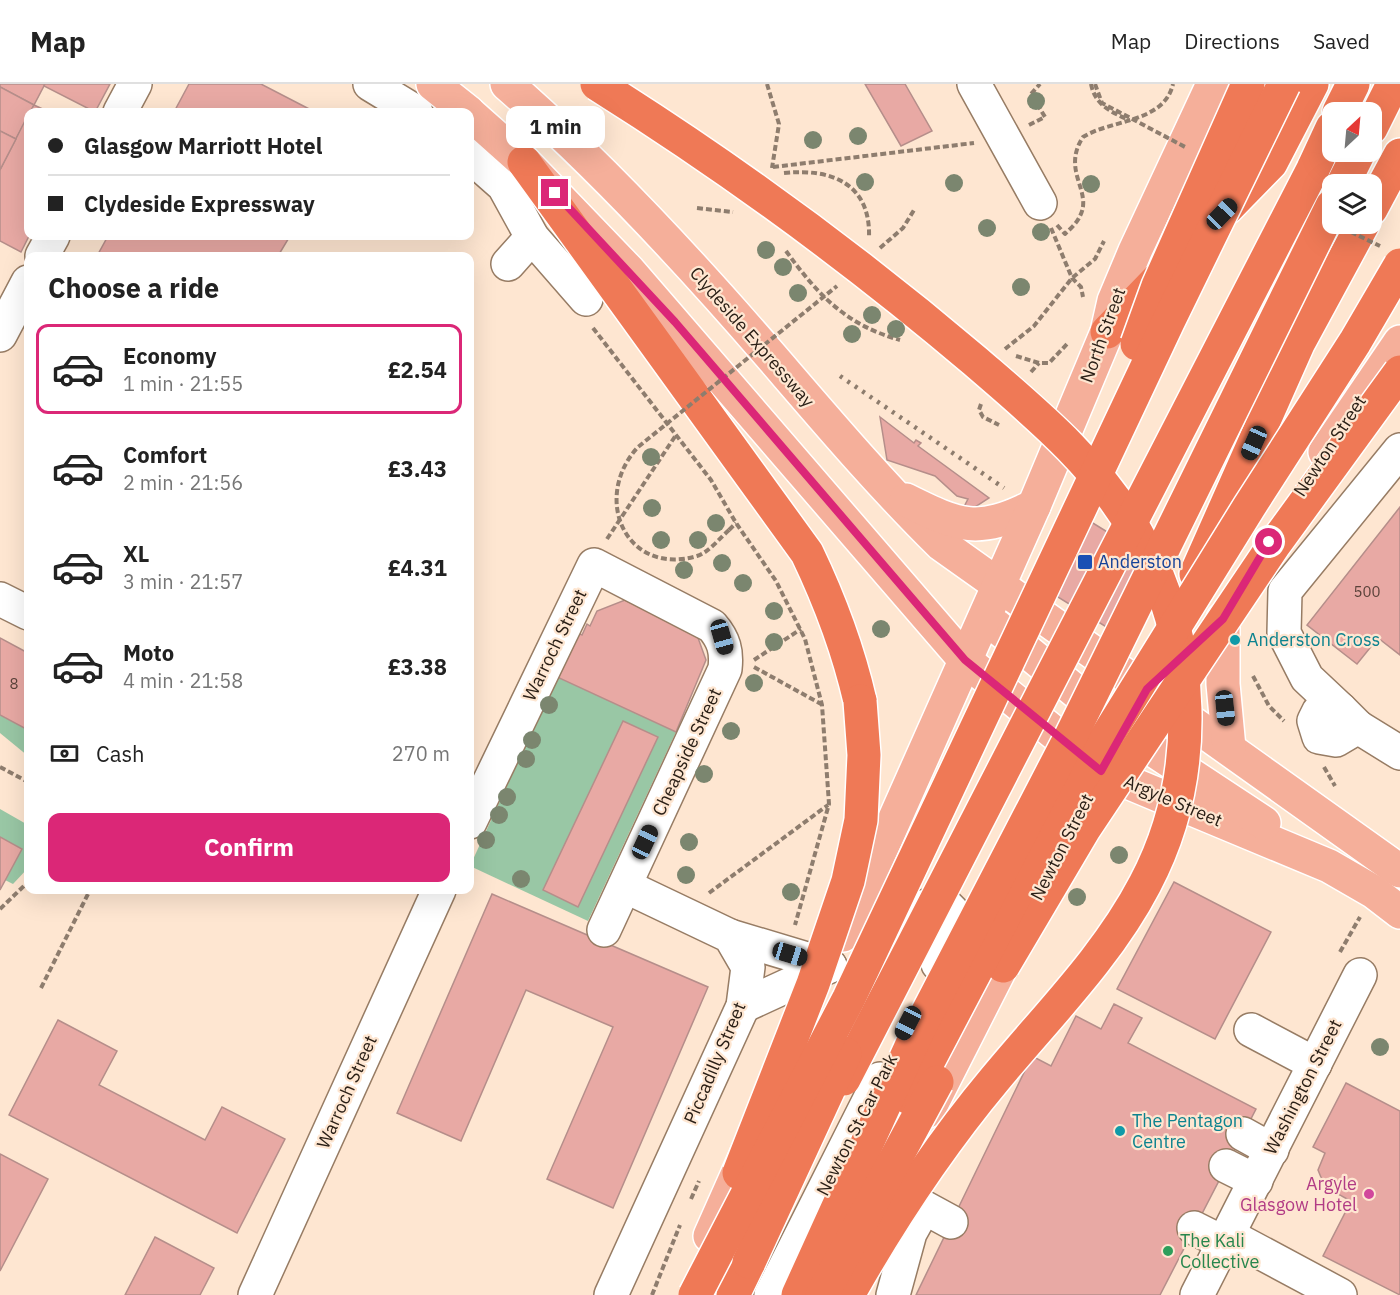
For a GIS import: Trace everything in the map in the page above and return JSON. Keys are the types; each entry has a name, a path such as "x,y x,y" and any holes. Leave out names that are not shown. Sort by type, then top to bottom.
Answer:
{"highway":[{"path":"597,84 705,156 874,278 1020,400 1068,445 1101,481 1137,534 1165,598 1180,652 1185,726 1181,781 1166,836 1146,884 1100,954 939,1148 848,1295"},
{"path":"1087,494 1158,286 1248,84"},
{"path":"695,1295 849,998 1284,84"},
{"path":"733,1295 1291,84"},
{"path":"1107,332 1271,163 1312,84"},
{"path":"1345,102 1353,84"},
{"path":"1382,106 1393,84"},
{"path":"749,1262 1322,150"},
{"path":"1382,189 1400,155"},
{"path":"524,162 807,553 842,633 860,701 864,755 861,820 848,881 813,984 732,1191 684,1295"},
{"path":"1147,689 1298,344 1364,234"},
{"path":"799,1295 919,1029 1071,736 1364,234"},
{"path":"799,1295 938,1046 1056,820 1249,507 1355,342 1364,234"},
{"path":"822,1295 974,1015 1084,830 1274,545 1400,372"}],"main road":[{"path":"433,84 463,108"},
{"name":"Clydeside Expressway","path":"507,84 553,124 703,279 885,490 941,544 998,587"},
{"name":"North Street","path":"684,1295 1034,506 1107,332 1114,301 1135,251 1213,84"},
{"path":"474,117 524,162 675,322 965,660"},
{"name":"Newton Street","path":"835,1295 1101,771 1147,689 1223,619 1353,407 1400,342"},
{"path":"885,490 935,514 963,523 984,525 1004,521 1034,506"},
{"path":"998,587 1147,689 1400,872"},
{"path":"985,618 1123,730 1329,866"},
{"path":"1223,619 1223,684 1229,748"},
{"name":"Argyle Street","path":"965,660 1101,771 1329,866 1374,892 1400,912"}],"street":[{"path":"122,108 135,84"},
{"path":"370,84 409,108"},
{"path":"974,84 1007,160 1040,203"},
{"path":"474,160 504,186 532,237 586,298"},
{"path":"507,264 532,237"},
{"path":"0,335 24,290"},
{"path":"1400,450 1284,591 1284,633 1307,678 1349,718 1400,753"},
{"name":"Cheapside Street","path":"594,565 712,626 722,637 726,654 725,669 604,930"},
{"name":"Warroch Street","path":"474,814 594,565"},
{"path":"0,599 24,611"},
{"path":"625,886 730,936 833,957"},
{"name":"Warroch Street","path":"255,1295 437,894"},
{"name":"Newton St Car Park","path":"771,1295 956,929 956,922 951,911 940,904 926,906 833,957"},
{"name":"Piccadilly Street","path":"610,1295 743,1006 748,967 730,936"},
{"path":"943,954 1017,936"},
{"path":"743,1006 833,957"},
{"name":"Washington Street","path":"1197,1295 1360,975"},
{"path":"1251,1030 1315,1064"},
{"path":"1243,1134 1272,1150"},
{"path":"1226,1166 1256,1180"},
{"path":"889,1188 937,1215 910,1233 893,1295"},
{"path":"1194,1228 1226,1239 1340,1295"}],"path":[{"path":"767,84 779,124 772,167 905,153 1007,160 1045,117 1031,94 1040,84"},
{"path":"1091,84 1098,102 1107,110 1129,120"},
{"path":"1065,234 1081,215 1083,206 1074,168 1078,146 1091,132 1152,112 1164,102 1173,84"},
{"path":"781,173 807,170 830,176 852,187 864,202 868,218 868,241"},
{"path":"1040,203 1072,278"},
{"path":"876,252 903,228 914,210"},
{"path":"736,522 699,556 664,560 653,556 633,541 618,517 615,503 617,480 621,469 638,447 844,280"},
{"path":"586,298 589,322 711,480 776,581 801,629 814,669 822,705 829,804 792,936"},
{"path":"1001,351 1039,363 1049,363 1071,339"},
{"path":"594,565 614,526 676,435"},
{"path":"801,629 748,663 822,705"},
{"path":"0,767 24,780"},
{"path":"683,913 829,804"},
{"path":"0,909 24,886"},
{"path":"1360,975 1335,961 1374,892"},
{"path":"41,988 88,894"},
{"path":"689,1203 703,1171"},
{"path":"652,1295 685,1214"}],"green space":[{"path":"557,677 676,732 588,921 474,868 474,857"},
{"path":"0,715 24,728 24,753 0,733"},
{"path":"0,809 24,823 24,872 13,884 5,880 22,849 0,837"}],"building":[{"path":"0,84 45,84 34,105 0,87"},
{"path":"45,84 110,84 97,108 87,108 44,86"},
{"path":"189,84 261,84 307,108 176,108"},
{"path":"865,84 905,84 932,131 901,146"},
{"path":"0,87 34,105 32,108 24,108 24,124 16,139 0,131"},
{"path":"24,123 24,240 27,240 21,252 0,241 0,170"},
{"path":"0,131 16,139 0,170"},
{"path":"106,240 288,240 280,252 99,252"},
{"path":"880,417 914,443 916,440 921,443 918,446 989,498 958,518 968,499 957,496 935,476 887,460"},
{"path":"1400,507 1400,655 1378,638 1357,664 1307,625"},
{"name":"Anderston","path":"1075,512 1172,572 1129,641 1032,581"},
{"path":"625,600 697,635 706,660 676,732 557,677 578,633 582,635 587,624 590,626 597,611"},
{"path":"0,638 24,651 24,728 0,715"},
{"path":"623,721 658,737 578,907 543,890"},
{"path":"0,837 22,849 0,890"},
{"path":"1174,882 1271,932 1215,1039 1117,989"},
{"path":"492,894 708,987 613,1208 547,1179 613,1027 526,990 461,1141 397,1113"},
{"name":"The Pentagon Centre","path":"1114,1004 1142,1018 1128,1043 1256,1109 1160,1295 916,1295 1032,1056 1051,1066 1076,1016 1101,1029"},
{"path":"58,1020 117,1051 99,1085 205,1140 222,1107 285,1139 237,1233 9,1115"},
{"name":"Argyle Glasgow Hotel","path":"1346,1083 1400,1111 1400,1295 1323,1256 1351,1201 1325,1187 1318,1170 1325,1153 1313,1147"},
{"path":"0,1154 48,1179 0,1271"},
{"path":"155,1237 214,1268 200,1295 125,1295"}],"railway":[{"path":"840,376 1004,488"}],"place":[{"name":"Anderston","path":"1085,562"},
{"name":"Anderston Cross","path":"1235,640"},
{"name":"The Pentagon Centre","path":"1120,1131"},
{"name":"Argyle Glasgow Hotel","path":"1369,1194"},
{"name":"The Kali Collective","path":"1168,1251"}],"route":[{"path":"555,193 675,322 965,660 1101,771 1147,689 1223,619 1244,580 1269,542"}]}
